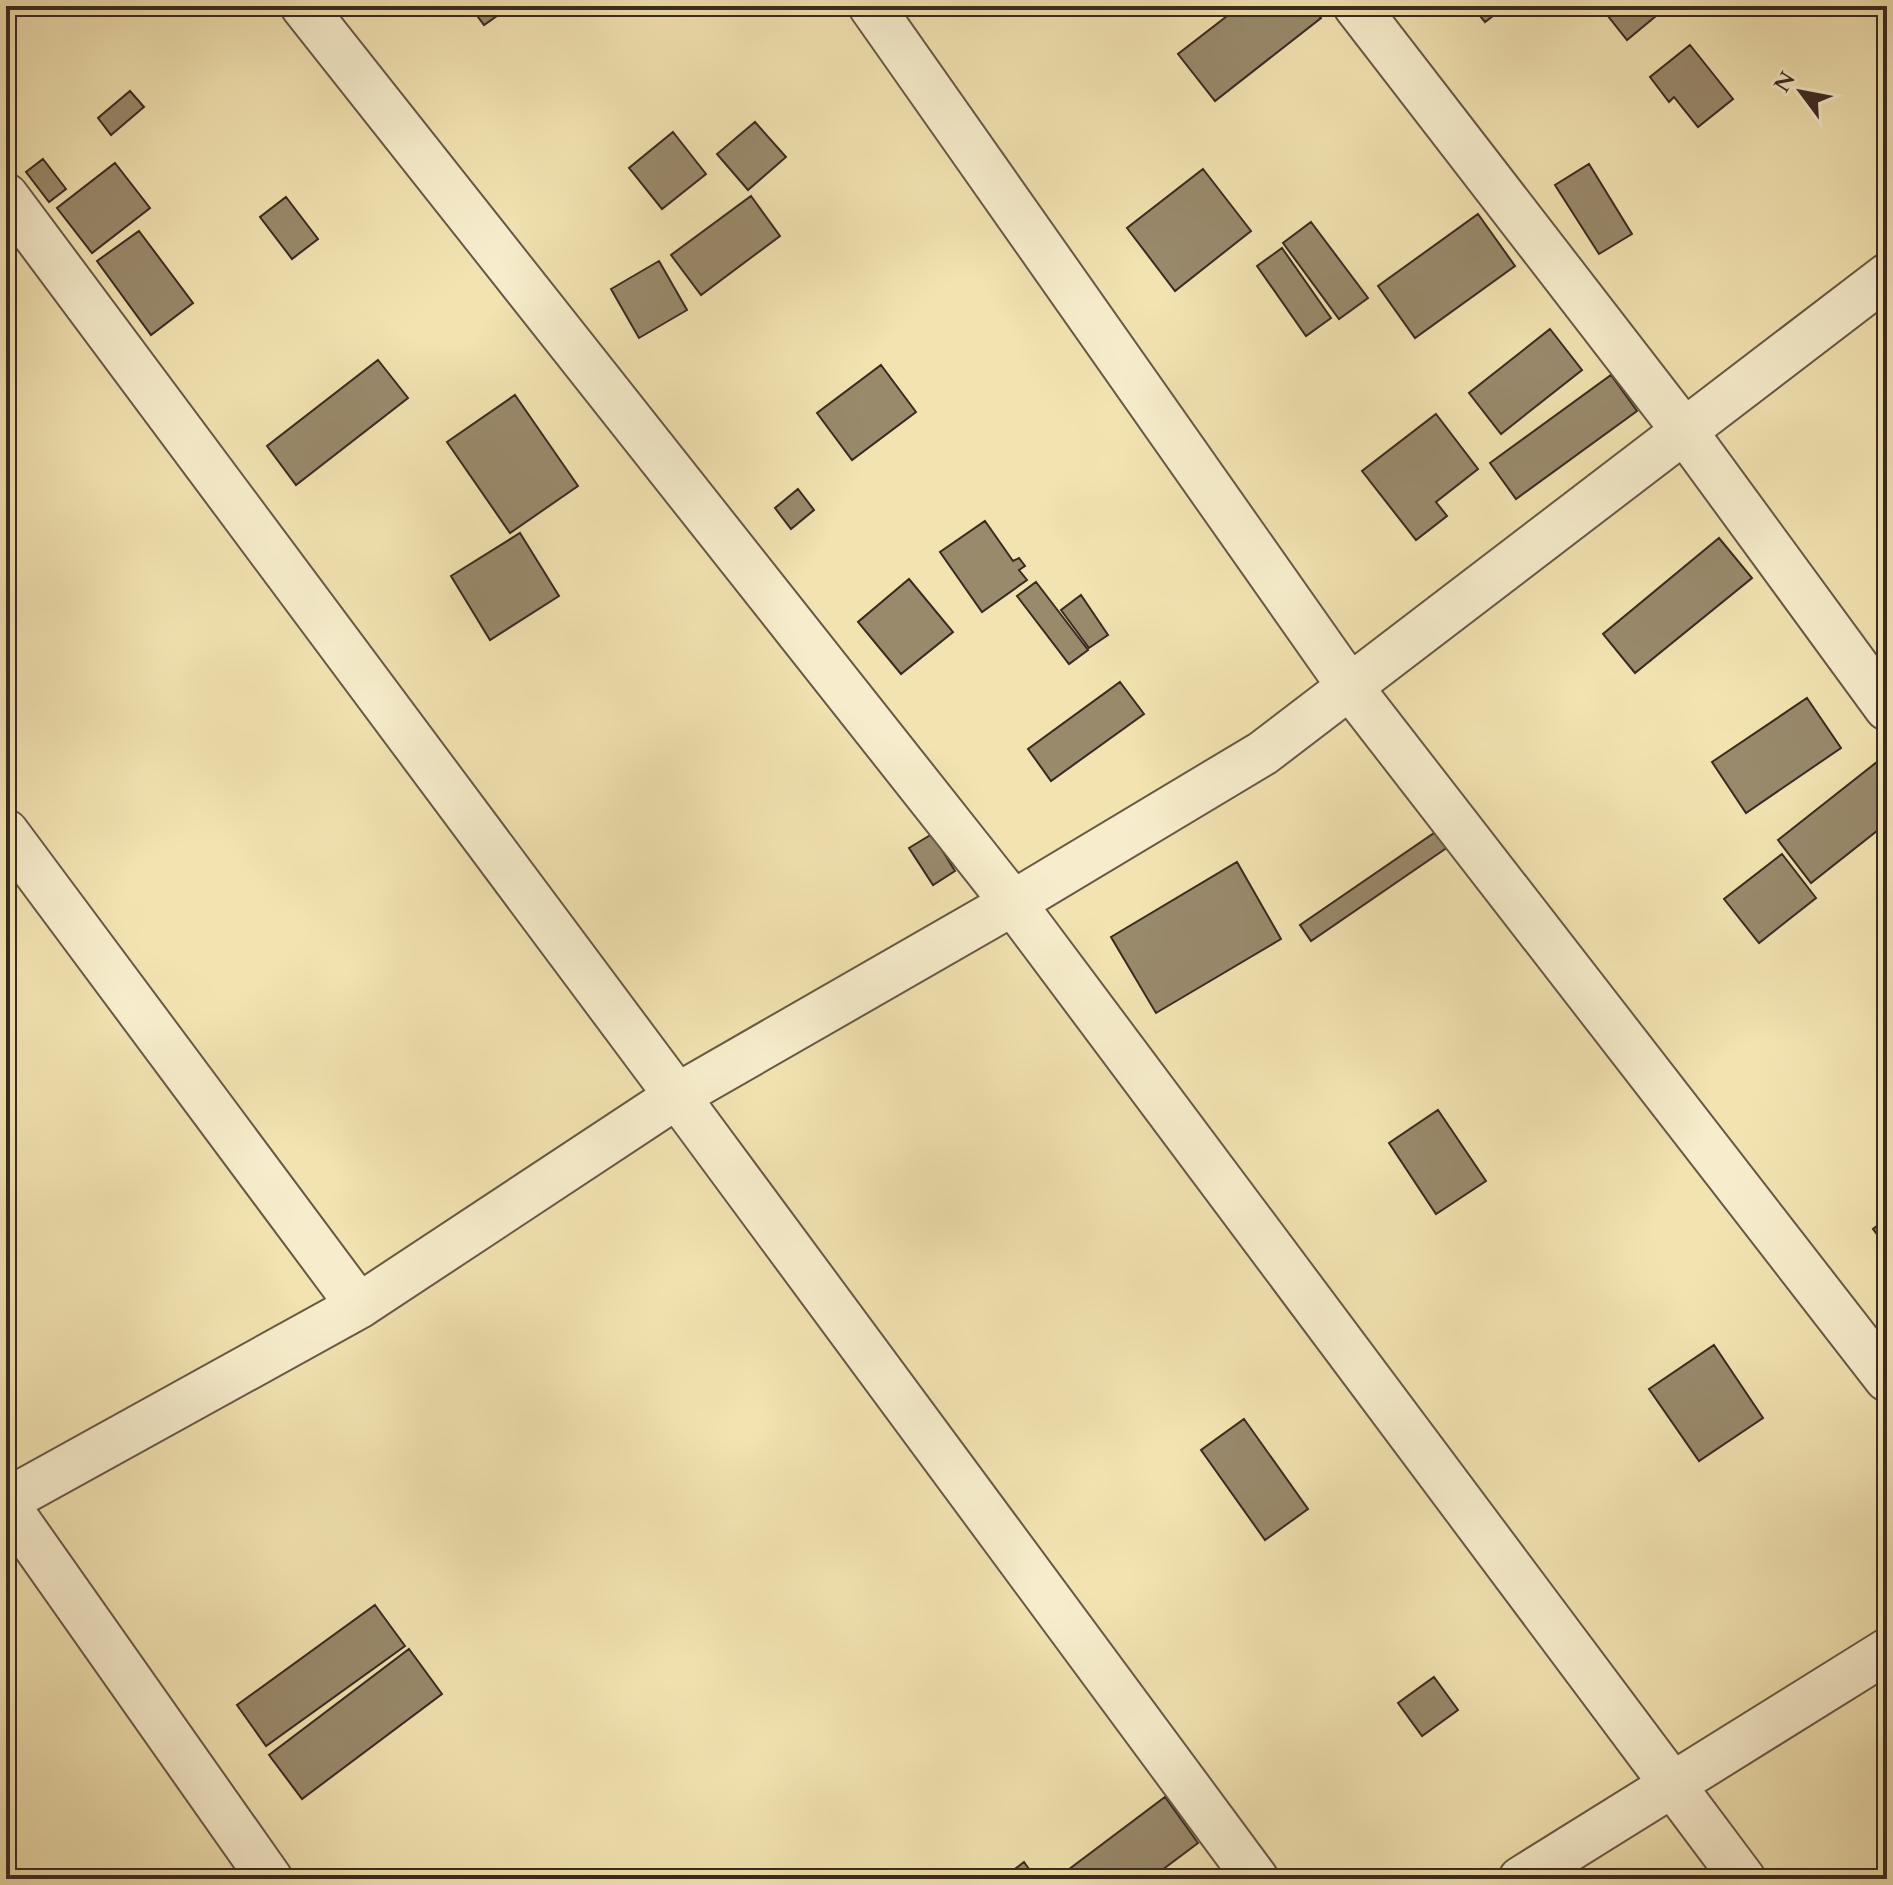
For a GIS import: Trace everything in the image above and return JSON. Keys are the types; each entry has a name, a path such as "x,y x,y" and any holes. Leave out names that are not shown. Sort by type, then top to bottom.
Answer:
{"street":[{"path":"303,6 1013,903 1743,1879"},
{"path":"871,6 1350,687 1887,1379"},
{"path":"1356,6 1685,432 1887,708"},
{"path":"6,196 1256,1879"},
{"path":"270,1879 6,1503 359,1306 677,1096 1013,903 1263,753 1887,276"},
{"path":"6,832 359,1306"},
{"path":"1521,1879 1887,1651"}],"building":[{"path":"470,6 511,6 484,25"},
{"path":"1240,6 1311,6 1321,18 1215,101 1178,54"},
{"path":"1472,6 1506,6 1485,22"},
{"path":"1600,6 1668,6 1627,40"},
{"path":"1690,45 1733,99 1698,127 1674,97 1669,102 1650,77"},
{"path":"130,91 144,107 111,135 98,118"},
{"path":"755,122 786,157 748,190 717,154"},
{"path":"673,132 706,174 662,209 629,168"},
{"path":"43,159 66,189 49,202 26,172"},
{"path":"115,163 150,208 92,253 57,208"},
{"path":"1589,164 1632,234 1599,254 1555,185"},
{"path":"1203,169 1251,231 1175,291 1127,228"},
{"path":"751,196 780,236 701,295 671,255"},
{"path":"286,197 318,239 292,259 260,217"},
{"path":"1478,214 1515,266 1415,338 1378,286"},
{"path":"1311,222 1368,298 1339,319 1283,243"},
{"path":"139,231 193,303 151,335 97,261"},
{"path":"1282,248 1331,318 1306,336 1257,266"},
{"path":"659,261 687,310 639,338 611,289"},
{"path":"1550,329 1582,370 1501,434 1469,393"},
{"path":"378,360 408,398 296,485 267,446"},
{"path":"881,365 916,412 852,460 817,413"},
{"path":"1611,375 1637,411 1516,499 1490,463"},
{"path":"515,395 578,486 510,533 447,442"},
{"path":"1436,414 1478,469 1436,502 1447,516 1416,540 1362,471"},
{"path":"798,489 814,510 791,529 775,508"},
{"path":"985,521 1013,561 1019,558 1025,566 1019,570 1027,580 982,612 940,552"},
{"path":"520,533 559,596 490,640 451,576"},
{"path":"1719,538 1752,578 1635,673 1603,634"},
{"path":"909,579 953,632 901,674 858,622"},
{"path":"1036,582 1088,650 1069,664 1017,596"},
{"path":"1081,595 1108,635 1089,648 1061,610"},
{"path":"1120,682 1144,714 1051,781 1028,749"},
{"path":"1807,698 1841,748 1746,813 1712,762"},
{"path":"1887,754 1887,823 1811,883 1778,840"},
{"path":"1437,831 1448,847 1311,941 1300,925"},
{"path":"932,834 955,871 933,885 909,848"},
{"path":"1782,854 1816,898 1759,943 1724,899"},
{"path":"1237,862 1281,939 1156,1013 1111,937"},
{"path":"1438,1110 1486,1181 1436,1214 1389,1143"},
{"path":"1887,1218 1887,1248 1873,1229"},
{"path":"1714,1345 1763,1418 1699,1461 1649,1389"},
{"path":"1244,1419 1308,1509 1265,1540 1201,1450"},
{"path":"375,1605 405,1646 266,1746 237,1705"},
{"path":"409,1649 442,1694 302,1799 269,1755"},
{"path":"1434,1677 1458,1710 1422,1736 1398,1703"},
{"path":"1165,1797 1198,1843 1150,1879 1056,1879"},
{"path":"1024,1862 1036,1879 1002,1879"}]}
